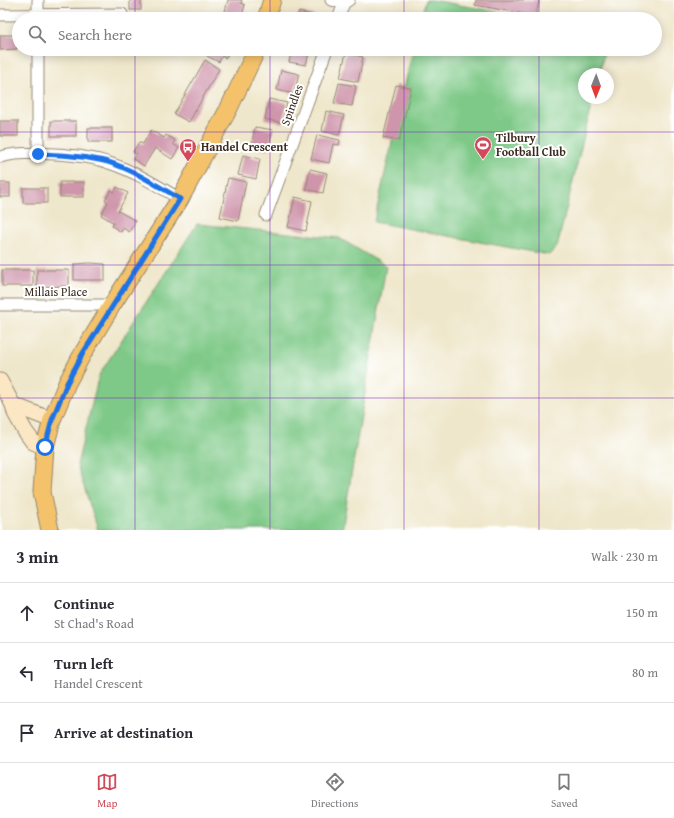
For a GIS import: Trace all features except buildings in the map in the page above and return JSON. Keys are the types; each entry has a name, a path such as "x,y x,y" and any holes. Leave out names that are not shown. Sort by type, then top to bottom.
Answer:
{"main road":[{"path":"268,12 272,0"},
{"path":"50,530 42,492 45,447 52,420 67,383 112,305 180,199 229,108 254,56"}],"street":[{"path":"38,0 38,12"},
{"path":"331,0 347,2 342,12"},
{"path":"0,15 12,16"},
{"path":"38,56 38,154"},
{"name":"Spindles","path":"266,215 324,56"},
{"path":"0,157 38,154 70,156 108,162 139,176 180,199"},
{"name":"Millais Place","path":"0,305 112,305"},
{"path":"0,381 13,405 15,413 24,431 33,442 45,447"},
{"path":"13,405 52,420"}],"green space":[{"path":"426,0 432,0 498,12 422,12"},
{"name":"Tilbury Football Club","path":"411,56 603,56 600,68 578,68 578,104 592,104 557,247 549,255 374,222"},
{"path":"197,224 339,238 386,266 342,530 98,530 77,465 99,375"}],"place":[{"name":"Tilbury Football Club","path":"483,160"},
{"name":"Handel Crescent","path":"188,162"}],"route":[{"path":"38,154 70,156 108,162 139,176 180,199 83,353 67,383 52,420 45,447"}]}
